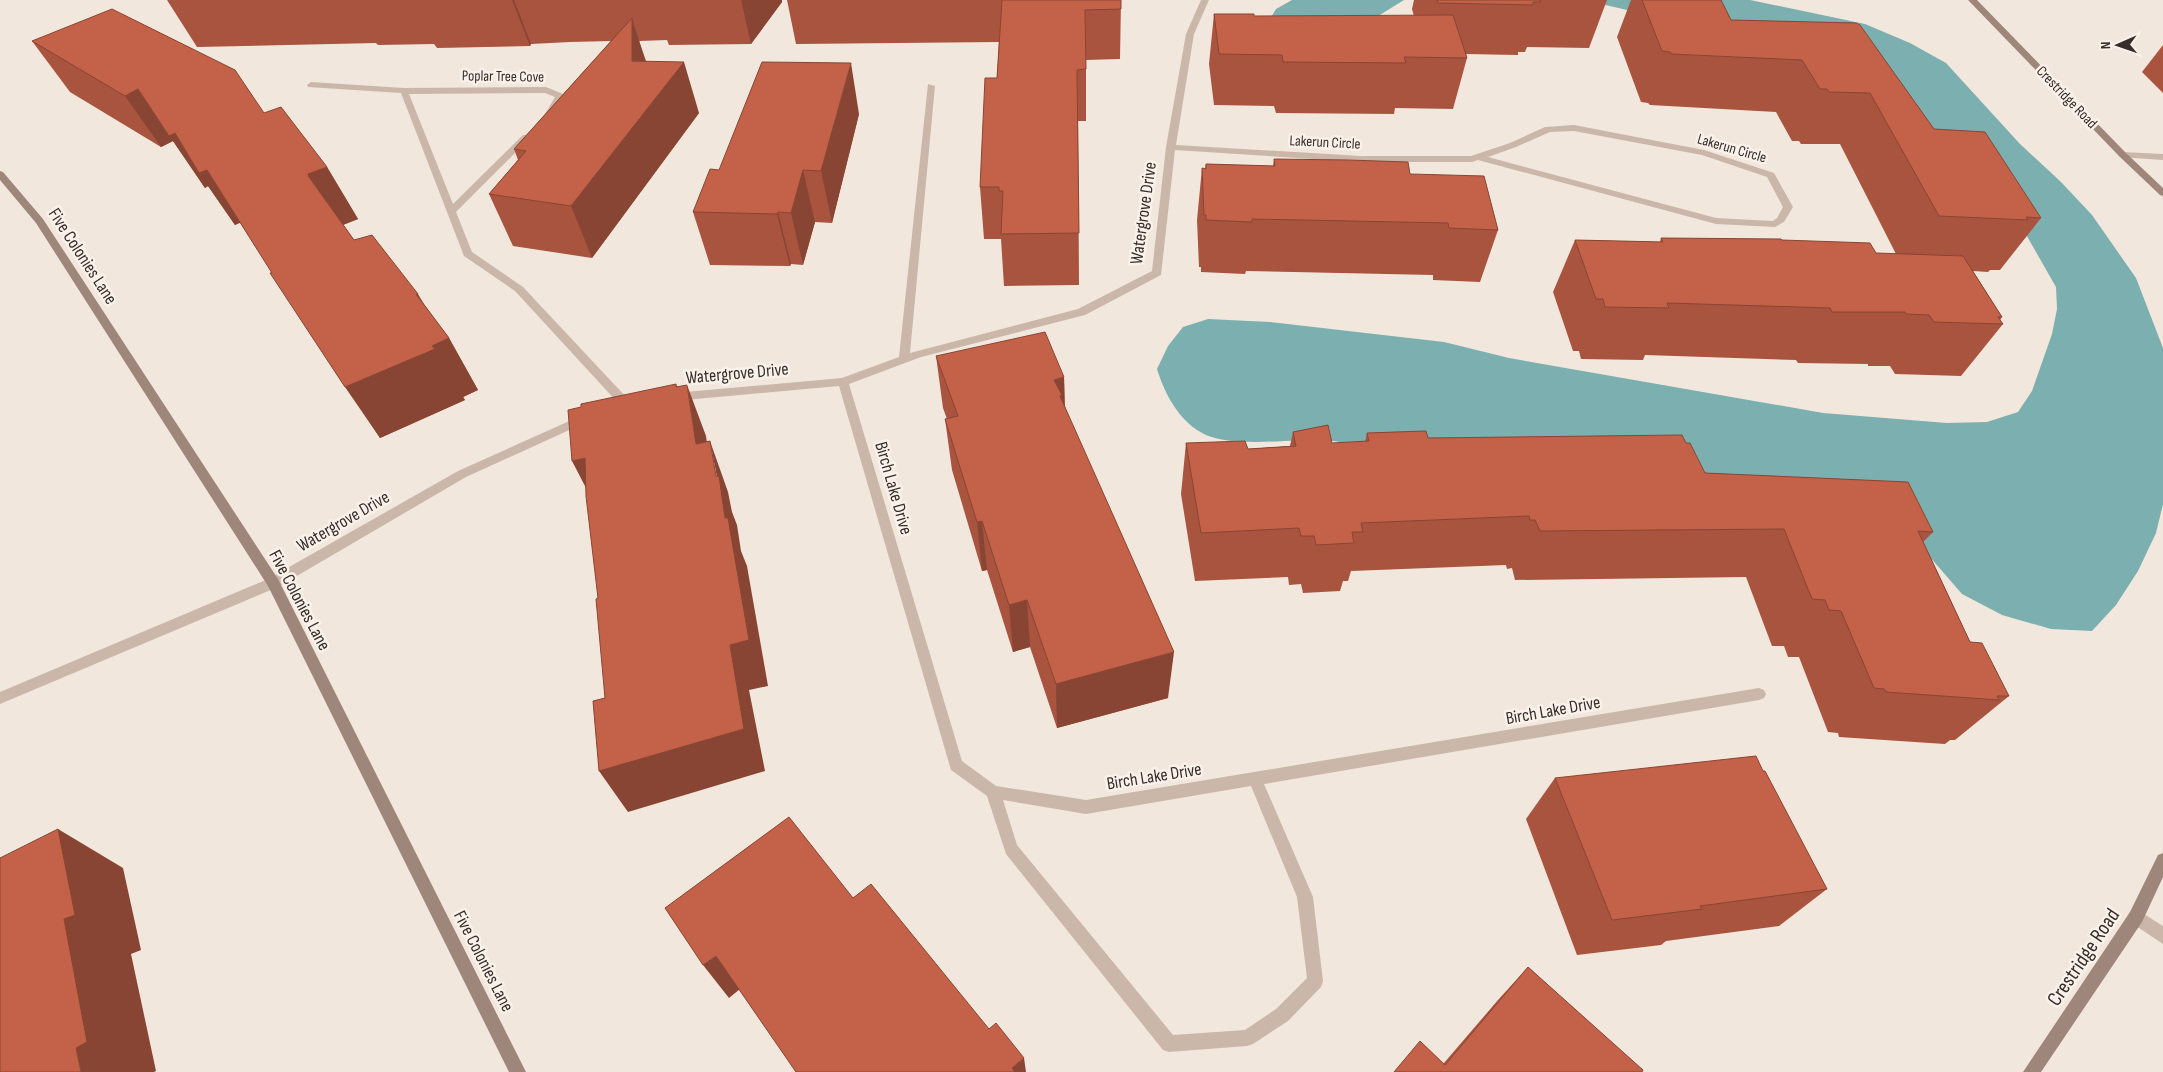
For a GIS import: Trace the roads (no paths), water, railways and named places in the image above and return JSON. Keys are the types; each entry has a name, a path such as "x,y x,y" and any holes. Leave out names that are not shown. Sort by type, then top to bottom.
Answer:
{"street":[{"name":"Watergrove Drive","path":"661,398 843,382 918,354 1081,312 1157,273 1171,147 1190,34 1205,0"},
{"name":"Crestridge Road","path":"1972,0 2123,156 2163,193"},
{"name":"Poplar Tree Cove","path":"311,85 404,91 546,90 560,96 552,112 545,119"},
{"path":"904,359 931,86"},
{"path":"404,91 468,254 519,290 623,402"},
{"name":"Lakerun Circle","path":"1171,147 1361,159 1472,159 1513,145 1548,129 1574,128 1704,153 1764,172 1771,175 1788,207 1781,220 1775,224 1716,221 1478,157"},
{"path":"451,212 532,132"},
{"path":"2123,156 2163,156"},
{"name":"Five Colonies Lane","path":"0,174 40,221 273,583 518,1072"},
{"name":"Birch Lake Drive","path":"843,382 956,765 993,792 1086,807 1759,694"},
{"name":"Watergrove Drive","path":"0,698 273,583 462,474 597,413"},
{"path":"993,792 1011,849 1169,1044 1247,1038 1282,1015 1315,981 1305,897 1256,779"},
{"name":"Crestridge Road","path":"2031,1072 2136,917 2163,860"},
{"path":"2136,917 2163,936"}],"water":[{"path":"1292,0 1404,0 1370,21 1261,34 1276,9"},
{"path":"1584,0 1750,0 1865,24 1910,43 1946,63 2020,144 2061,182 2092,215 2136,278 2163,348 2163,504 2156,533 2138,571 2116,605 2092,631 2051,629 2002,615 1962,594 1909,533 1321,439 1246,442 1217,439 1197,430 1181,416 1164,389 1157,369 1168,346 1183,327 1208,319 1270,322 1444,342 1509,358 1823,413 1947,423 1987,422 2018,412 2032,391 2052,334 2057,309 2056,287 2020,224 1683,23"}]}
